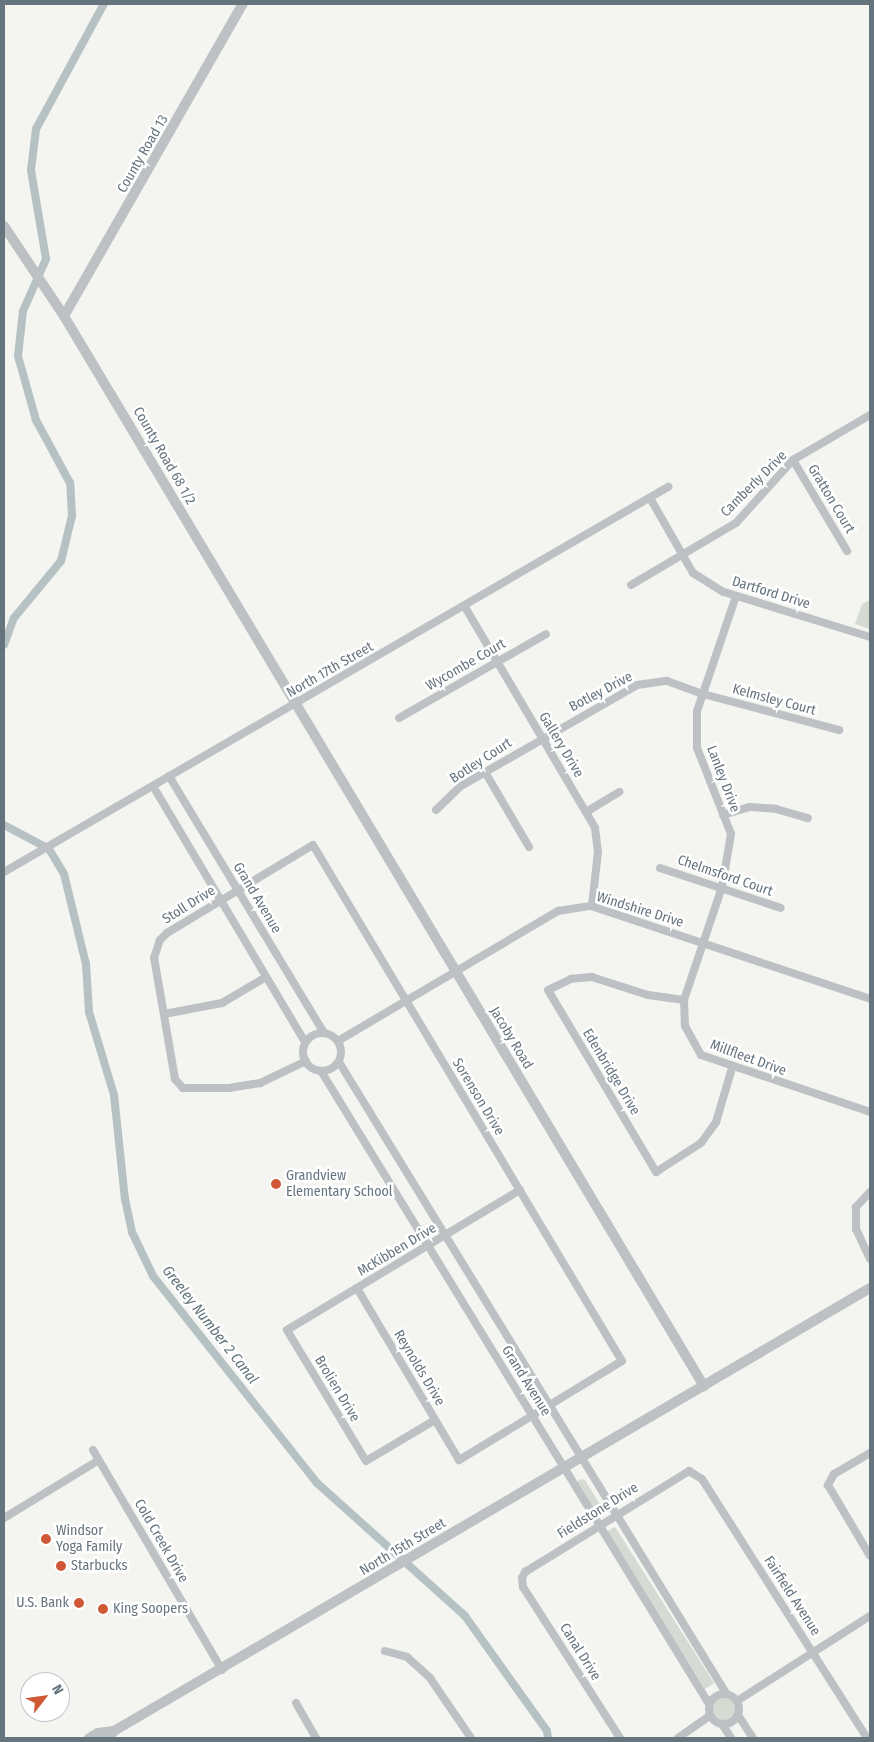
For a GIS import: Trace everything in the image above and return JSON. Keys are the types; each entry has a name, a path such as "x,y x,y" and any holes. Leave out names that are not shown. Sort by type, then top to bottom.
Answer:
{"street":[{"name":"County Road 13","path":"64,316 243,4"},
{"name":"County Road 68 1/2","path":"4,226 30,268 64,316 294,705"},
{"name":"Camberly Drive","path":"631,585 736,523 793,460 870,415"},
{"name":"Gratton Court","path":"793,460 847,551"},
{"name":"North 17th Street","path":"4,872 465,607 668,487"},
{"name":"Dartford Drive","path":"650,498 693,573 736,596 870,637"},
{"name":"Lanley Drive","path":"704,944 722,888 731,834 697,748 697,711 736,596"},
{"name":"Gallery Drive","path":"465,607 595,828 598,851 592,906"},
{"name":"Wycombe Court","path":"399,718 546,634"},
{"name":"Botley Drive","path":"542,738 636,685 667,681 703,694"},
{"name":"Kelmsley Court","path":"703,694 839,730"},
{"name":"Jacoby Road","path":"294,705 704,1386"},
{"name":"Botley Court","path":"436,810 461,786 542,738"},
{"path":"485,772 529,847"},
{"name":"Grand Avenue","path":"169,776 324,1032"},
{"path":"153,786 305,1042"},
{"path":"586,812 619,792"},
{"path":"723,815 750,807 776,809 808,818"},
{"name":"Stoll Drive","path":"306,1061 260,1083 230,1088 182,1088 175,1079 154,958 156,948 167,933 313,846"},
{"name":"Sorenson Drive","path":"313,846 622,1361 550,1406"},
{"name":"Chelmsford Court","path":"660,868 781,908"},
{"name":"Windshire Drive","path":"338,1041 558,911 592,906 870,999"},
{"name":"Millfleet Drive","path":"704,944 684,1000 685,1026 701,1055 732,1068 870,1112"},
{"path":"164,1014 222,1003 266,977"},
{"name":"Edenbridge Drive","path":"684,1000 648,995 592,977 570,979 548,990 656,1172 701,1143 716,1122 732,1068"},
{"path":"324,1032 338,1041 341,1050 338,1062 330,1070 321,1071 306,1061 303,1052 305,1042 311,1036 324,1032"},
{"name":"Grand Avenue","path":"338,1062 726,1693"},
{"name":"Grand Avenue","path":"321,1071 709,1704"},
{"name":"McKibben Drive","path":"287,1330 520,1190"},
{"path":"870,1192 856,1207 856,1229 870,1259"},
{"name":"Reynolds Drive","path":"357,1288 459,1460 533,1416"},
{"name":"North 15th Street","path":"89,1738 98,1733 114,1736 222,1670 870,1288"},
{"name":"Brolien Drive","path":"287,1330 366,1461 435,1420"},
{"path":"533,1416 550,1406"},
{"name":"Cold Creek Drive","path":"93,1450 222,1670"},
{"path":"870,1453 834,1474 828,1486 870,1556"},
{"path":"4,1518 99,1460"},
{"name":"Fieldstone Drive","path":"522,1578 525,1572 681,1473 691,1472"},
{"name":"Fairfield Avenue","path":"691,1472 702,1479 867,1738"},
{"name":"Canal Drive","path":"522,1578 523,1587 620,1738"},
{"path":"737,1701 870,1616"},
{"path":"385,1651 407,1658 430,1678 470,1738"},
{"path":"710,1716 709,1704 716,1696 726,1693 737,1701 738,1715 753,1738"},
{"path":"296,1703 316,1738"},
{"path":"722,1724 732,1722 738,1715"},
{"path":"710,1716 722,1724 731,1738"},
{"path":"678,1738 710,1716"}],"shaded area":[{"path":"870,600 870,629 855,624 862,604"},
{"path":"580,1479 585,1480 603,1509 596,1513 576,1483"},
{"path":"615,1527 714,1683 705,1689 606,1532"},
{"path":"723,1697 731,1700 736,1708 733,1717 724,1721 715,1717 712,1708 715,1700"}],"waterway":[{"name":"Greeley Number 2 Canal","path":"4,645 14,618 61,561 72,516 70,483 36,420 18,356 23,311 46,259 31,170 36,129 104,4"},
{"name":"Greeley Number 2 Canal","path":"4,825 49,849 64,874 86,964 89,1012 114,1095 125,1199 132,1232 153,1276 317,1483 465,1616 547,1731 548,1738"}],"place":[{"name":"Grandview Elementary School","path":"276,1184"},
{"name":"Windsor Yoga Family","path":"46,1539"},
{"name":"Starbucks","path":"61,1566"},
{"name":"U.S. Bank","path":"79,1603"},
{"name":"King Soopers","path":"103,1609"}]}
